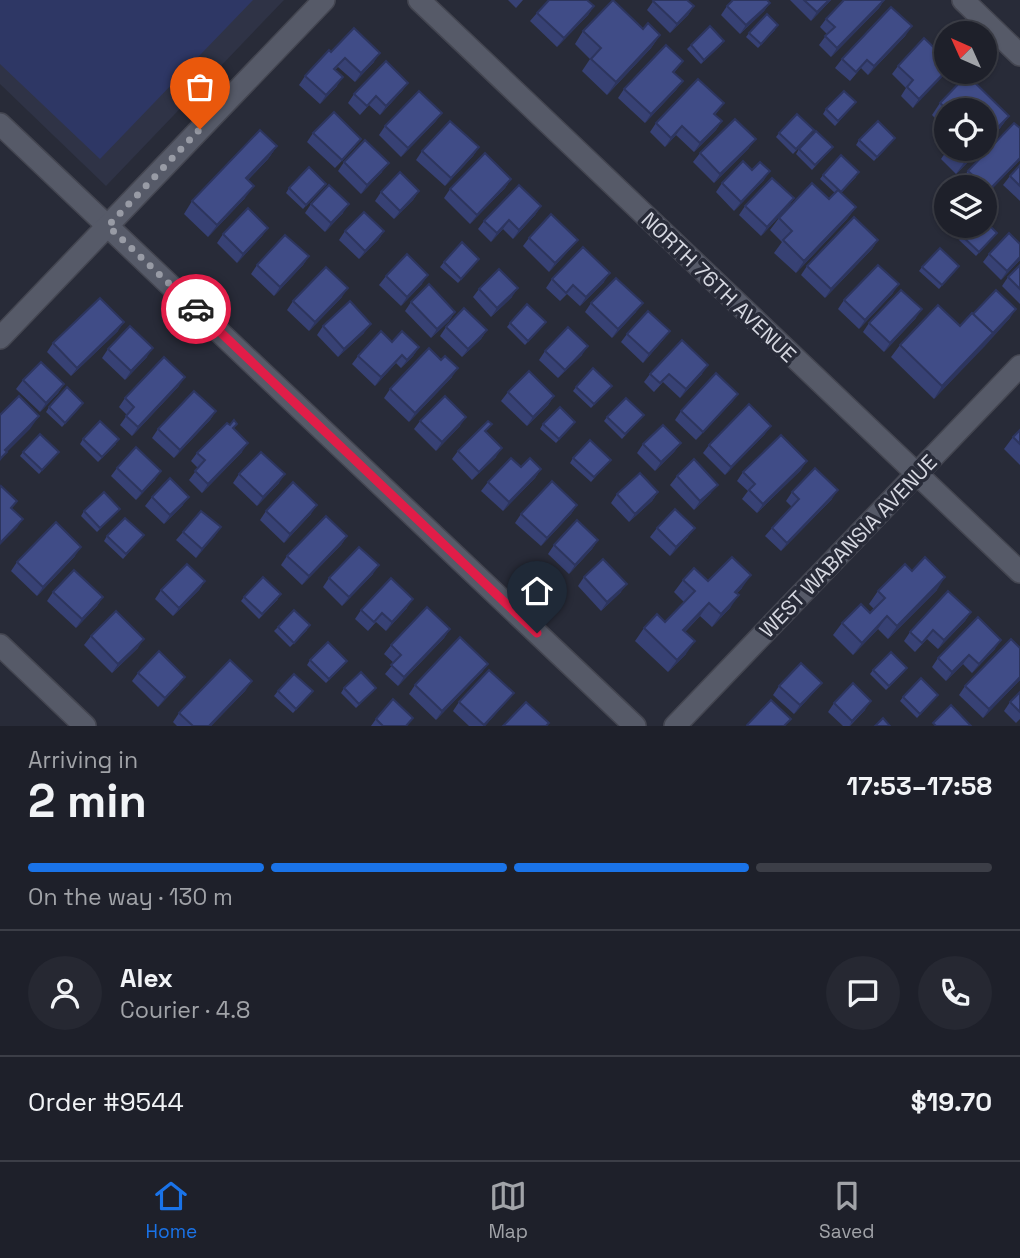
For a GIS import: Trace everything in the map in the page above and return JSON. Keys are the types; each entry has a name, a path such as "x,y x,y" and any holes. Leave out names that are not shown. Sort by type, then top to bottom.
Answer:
{"street":[{"path":"0,338 324,0"},
{"name":"NORTH 76TH AVENUE","path":"419,0 1020,572"},
{"path":"963,0 1020,55"},
{"path":"0,124 635,726"},
{"name":"WEST WABANSIA AVENUE","path":"676,726 1020,366"},
{"path":"0,645 85,726"}],"shaded area":[{"path":"0,0 284,0 106,186 0,84"},
{"path":"0,0 253,0 100,159 0,64"}],"building":[{"path":"549,0 587,0 594,6 564,38 537,13"},
{"path":"613,0 643,29 648,23 660,35 616,82 591,59 601,48 583,31"},
{"path":"654,0 687,0 694,6 677,24"},
{"path":"733,0 767,0 770,3 746,25 727,6"},
{"path":"804,0 829,0 817,12"},
{"path":"844,0 884,0 837,48 825,36 835,27 826,19"},
{"path":"891,7 912,26 874,66 867,60 856,72 842,59"},
{"path":"767,14 778,25 761,44 749,33"},
{"path":"710,26 724,41 704,60 691,45"},
{"path":"354,28 380,53 361,73 345,58 334,69 343,77 326,95 305,76"},
{"path":"924,38 934,48 934,83 919,99 907,87 913,80 898,66"},
{"path":"666,45 683,61 673,72 683,81 651,114 624,89"},
{"path":"386,61 408,83 386,106 376,96 367,106 354,94"},
{"path":"698,79 724,103 714,114 722,121 700,143 682,126 671,138 656,123"},
{"path":"958,84 976,84 991,98 945,98"},
{"path":"419,91 442,113 408,148 385,126"},
{"path":"844,91 856,102 838,121 826,109"},
{"path":"997,104 1009,116 997,128"},
{"path":"334,112 361,139 342,160 313,133"},
{"path":"797,114 814,130 796,149 779,133"},
{"path":"735,119 756,139 720,174 700,153"},
{"path":"450,121 479,147 451,178 422,151"},
{"path":"878,121 895,138 877,157 859,140"},
{"path":"1014,123 1020,128 1020,158 997,182 997,175 972,175 968,171 978,161 997,161 997,141"},
{"path":"260,130 277,146 246,178 254,186 217,225 192,201"},
{"path":"816,131 833,147 815,165 799,149"},
{"path":"365,140 389,163 367,185 344,162"},
{"path":"485,153 511,179 477,215 450,189"},
{"path":"841,155 859,172 841,192 823,175"},
{"path":"743,161 752,170 760,162 770,171 741,202 722,183"},
{"path":"1020,165 1020,186 1010,176"},
{"path":"309,167 326,184 306,205 289,188"},
{"path":"400,172 419,191 400,211 381,192"},
{"path":"772,178 794,198 767,227 745,206"},
{"path":"812,183 829,199 838,190 856,207 804,261 783,240 792,231 779,218"},
{"path":"329,185 349,204 331,223 311,204"},
{"path":"519,185 541,206 519,230 509,220 497,233 484,221"},
{"path":"248,208 268,228 243,254 223,234"},
{"path":"364,212 384,231 365,251 345,231"},
{"path":"551,214 578,240 555,263 529,238"},
{"path":"854,217 878,240 831,289 807,266"},
{"path":"1009,233 1020,244 1020,257 1007,271 989,254"},
{"path":"285,235 309,256 280,287 257,265"},
{"path":"964,238 992,238 979,252"},
{"path":"462,242 479,259 461,279 444,262"},
{"path":"583,247 610,273 586,297 573,285 566,293 552,279"},
{"path":"940,248 959,266 942,285 922,267"},
{"path":"407,254 428,275 407,297 386,276"},
{"path":"878,265 899,284 865,320 844,300"},
{"path":"1020,265 1020,289 1008,277"},
{"path":"326,267 348,288 315,322 293,301"},
{"path":"499,269 518,288 497,308 479,289"},
{"path":"616,278 643,303 618,329 591,303"},
{"path":"429,284 455,312 437,329 411,302"},
{"path":"901,290 922,309 890,343 869,323"},
{"path":"996,290 1016,309 993,333 973,314"},
{"path":"100,298 124,322 77,368 53,343"},
{"path":"350,301 371,324 344,349 323,326"},
{"path":"527,304 546,322 528,341 510,323"},
{"path":"938,305 960,326 972,313 993,333 942,386 900,345"},
{"path":"464,308 487,330 468,349 446,327"},
{"path":"648,311 670,331 649,354 627,334"},
{"path":"130,326 153,348 131,371 108,349"},
{"path":"568,327 588,346 565,370 545,351"},
{"path":"381,331 392,342 402,331 419,347 407,360 402,355 381,377 358,356"},
{"path":"682,340 708,365 686,389 669,374 660,383 650,374"},
{"path":"429,348 441,360 445,356 458,368 415,413 390,389"},
{"path":"164,357 185,377 138,427 126,416 134,407 125,398"},
{"path":"41,362 64,384 46,403 23,380"},
{"path":"593,368 612,386 594,404 576,387"},
{"path":"529,371 554,396 533,417 508,392"},
{"path":"716,373 738,394 703,432 681,411"},
{"path":"67,387 83,403 65,423 49,407"},
{"path":"194,391 216,411 180,450 158,429"},
{"path":"19,396 39,416 5,450 7,452 0,459 0,415"},
{"path":"445,396 466,417 442,442 420,421"},
{"path":"626,398 644,415 625,434 607,417"},
{"path":"749,404 771,426 731,467 709,445"},
{"path":"560,407 575,422 559,439 543,424"},
{"path":"234,420 237,424 233,428 248,443 208,484 195,471 205,460 197,453 227,423 230,425"},
{"path":"100,421 119,439 102,457 83,439"},
{"path":"488,421 492,424 485,431 502,448 479,472 458,451"},
{"path":"663,425 681,443 661,462 643,444"},
{"path":"1020,430 1020,444 1013,437"},
{"path":"40,434 59,452 42,470 23,452"},
{"path":"781,435 807,461 763,504 749,490 755,484 743,472"},
{"path":"590,440 611,460 594,477 573,458"},
{"path":"136,447 161,471 142,492 117,468"},
{"path":"261,452 285,474 263,497 239,474"},
{"path":"511,458 521,467 530,458 541,469 509,502 488,482"},
{"path":"694,459 718,485 700,501 677,476"},
{"path":"815,468 838,490 787,543 772,528 799,499 792,492"},
{"path":"640,473 658,492 635,514 617,494"},
{"path":"170,478 189,497 170,515 152,497"},
{"path":"552,481 577,505 547,538 521,514"},
{"path":"293,482 317,505 290,534 266,511"},
{"path":"1,486 17,501 11,508 23,519 0,543 0,488"},
{"path":"104,492 120,509 100,528 84,511"},
{"path":"675,509 695,528 676,547 657,528"},
{"path":"201,511 221,527 202,549 183,532"},
{"path":"326,516 347,536 309,576 287,556"},
{"path":"125,518 144,535 126,554 107,536"},
{"path":"577,520 598,540 575,565 554,545"},
{"path":"56,522 81,547 43,587 17,562"},
{"path":"359,547 379,565 349,597 329,578"},
{"path":"732,557 751,575 735,592 739,595 721,614 709,603 683,630 695,641 677,660 644,628 657,614 665,622 695,591 683,580 694,568 708,581"},
{"path":"925,557 945,577 897,626 887,616 862,643 842,623 861,604 870,613 885,598 878,591 905,564 912,571"},
{"path":"603,559 627,584 607,602 584,577"},
{"path":"187,564 205,581 179,608 161,590"},
{"path":"74,570 103,597 82,619 53,592"},
{"path":"263,577 281,594 262,614 244,597"},
{"path":"391,578 413,599 392,622 382,613 374,622 361,610"},
{"path":"948,591 971,612 944,640 933,630 922,643 910,632"},
{"path":"427,607 450,629 404,677 391,665 401,655 391,645"},
{"path":"294,610 310,625 294,643 278,627"},
{"path":"116,611 144,639 118,664 91,636"},
{"path":"978,617 1001,640 979,664 969,655 952,672 938,658"},
{"path":"460,637 488,664 442,711 415,685"},
{"path":"1011,639 1020,648 1020,677 989,709 965,686"},
{"path":"328,642 347,661 329,679 310,660"},
{"path":"159,651 185,677 165,698 138,673"},
{"path":"891,652 907,668 889,686 873,670"},
{"path":"230,660 252,681 209,726 193,726 179,713"},
{"path":"801,663 822,683 800,705 779,686"},
{"path":"489,670 514,693 484,725 459,702"},
{"path":"361,672 376,688 359,704 344,688"},
{"path":"294,674 313,691 296,709 278,691"},
{"path":"921,678 938,695 920,714 903,697"},
{"path":"853,683 871,701 852,721 834,703"},
{"path":"1020,692 1020,712 1010,702"},
{"path":"393,699 413,718 406,726 383,726 376,719"},
{"path":"771,700 791,719 784,726 748,726 747,725"},
{"path":"526,702 549,723 546,726 503,726"},
{"path":"951,705 971,726 936,726 933,723"},
{"path":"883,718 890,726 875,726"}],"way so far":[{"path":"196,309 108,226 200,129"}],"route":[{"path":"196,309 537,633"}]}
